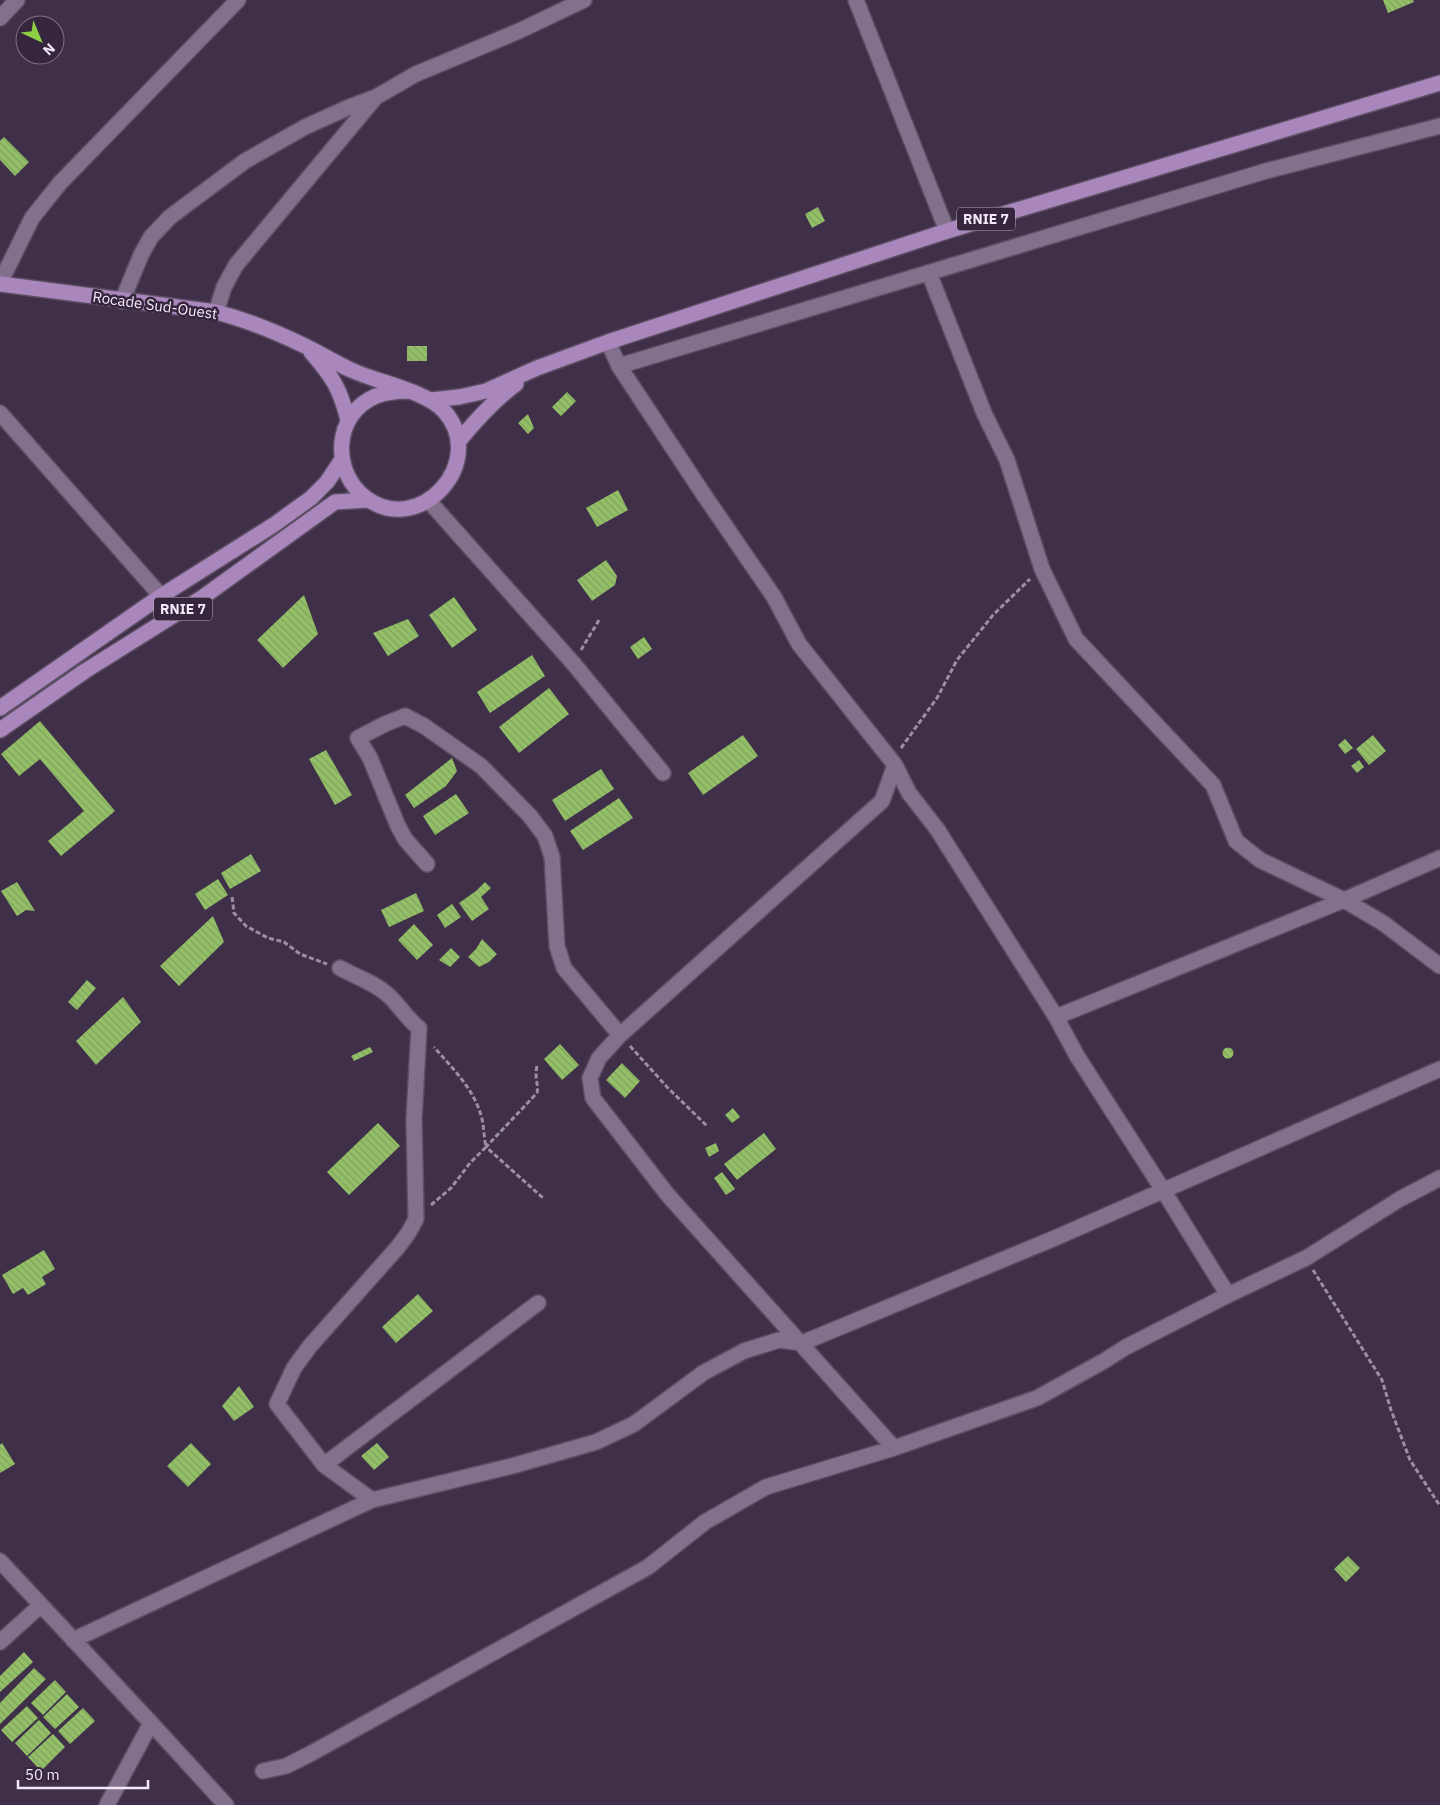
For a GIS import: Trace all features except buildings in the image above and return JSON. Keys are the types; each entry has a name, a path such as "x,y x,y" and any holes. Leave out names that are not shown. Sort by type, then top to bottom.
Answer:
{"main road":[{"name":"RNIE 7","path":"431,400 459,397 486,391 537,368 608,342 947,231 1440,83"},
{"name":"Rocade Sud-Ouest","path":"0,284 216,312 242,319 305,346 351,370 409,391"},
{"name":"Rocade Sud-Ouest","path":"305,346 333,380 342,396 348,420"},
{"name":"RNIE 7","path":"458,442 499,397 537,368"},
{"name":"RNIE 7","path":"391,391 409,391 431,400 444,411 453,426 458,442 457,461 450,479 439,494 423,504 404,508 385,507 368,500 356,490 347,476 341,461 341,440 348,420 360,406 374,396 391,391"},
{"name":"RNIE 7","path":"0,708 161,596 275,524 304,503 327,482 341,461"},
{"name":"RNIE 7","path":"0,730 86,671 203,596 335,502 368,500"}],"street":[{"path":"0,18 17,0"},
{"path":"0,284 32,218 60,183 238,0"},
{"path":"122,301 151,236 170,217 252,157 305,127 346,108 376,97 416,74 519,31 584,0"},
{"path":"856,0 947,231"},
{"path":"216,312 224,287 236,265 376,97"},
{"path":"620,366 1266,171 1440,126"},
{"path":"929,273 984,413 1007,460 1042,569 1076,639 1214,785 1236,841 1260,860 1344,900 1383,923 1440,966"},
{"path":"608,342 620,366 702,492 774,596 799,644 895,765 909,793 937,829 1228,1295"},
{"path":"0,412 161,596"},
{"path":"428,500 573,663 663,773"},
{"path":"428,864 405,839 370,758 358,738 405,716 424,726 481,766 530,816 545,836 552,857 557,946 564,968 620,1035"},
{"path":"894,1448 667,1194 593,1098 590,1078 599,1058 620,1035 882,801 895,765"},
{"path":"1056,1017 1344,900 1440,858"},
{"path":"340,968 359,979 372,983 389,996 410,1021 419,1028 414,1119 416,1219 398,1247 310,1346 294,1368 277,1404 324,1465 372,1500"},
{"path":"73,1640 372,1500 512,1466 596,1442 634,1424 703,1373 744,1351 779,1340 802,1343 1055,1238 1440,1069"},
{"path":"263,1771 286,1766 319,1749 648,1567 705,1522 766,1487 894,1448 1037,1398 1126,1347 1306,1258 1400,1199 1440,1178"},
{"path":"324,1465 538,1303"},
{"path":"0,1561 152,1722 226,1805"},
{"path":"0,1642 41,1605"},
{"path":"107,1805 152,1722"}],"path":[{"path":"895,765 900,749 936,698 957,660 993,615 1020,587 1042,569"},
{"path":"573,663 599,620"},
{"path":"232,898 234,913 246,926 268,938 284,942 300,954 340,968"},
{"path":"419,1028 464,1081 474,1097 482,1119 486,1147 543,1198"},
{"path":"620,1035 667,1087 707,1126"},
{"path":"416,1219 451,1188 470,1162 537,1093 535,1076 537,1066"},
{"path":"1306,1258 1382,1380 1390,1410 1410,1460 1440,1506"}]}
